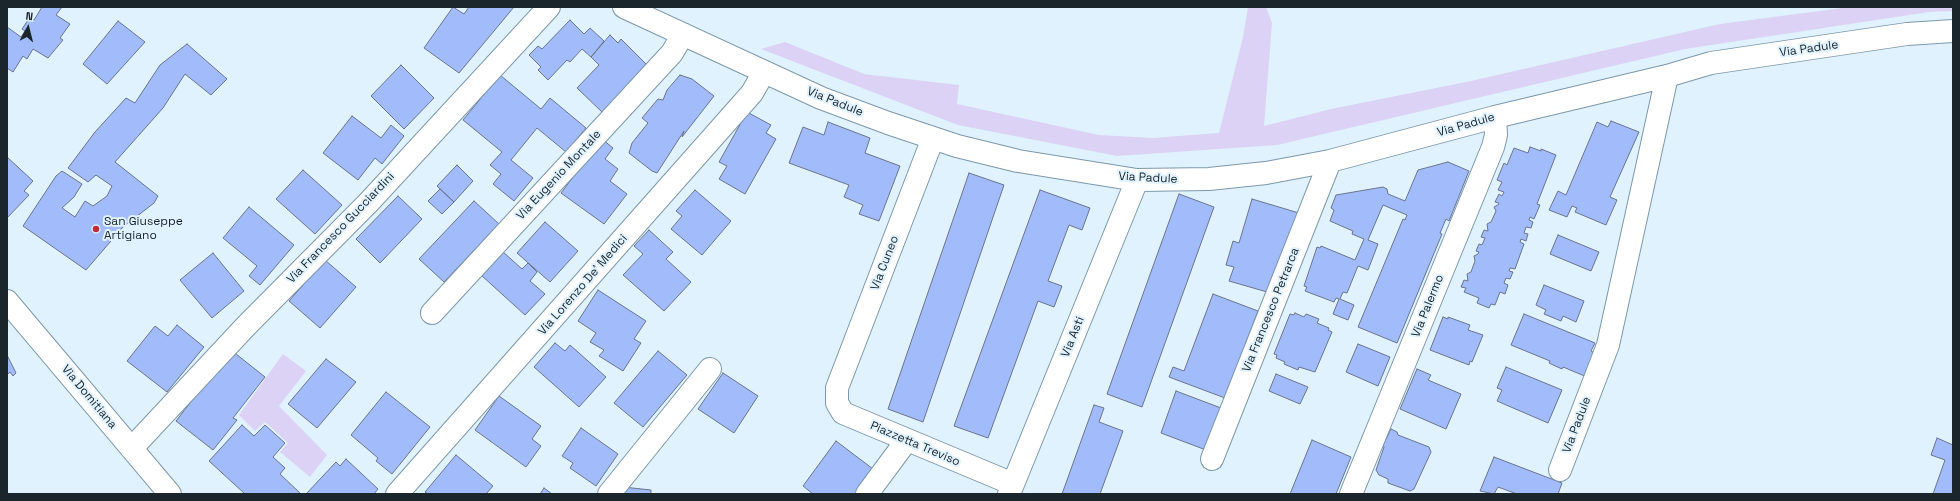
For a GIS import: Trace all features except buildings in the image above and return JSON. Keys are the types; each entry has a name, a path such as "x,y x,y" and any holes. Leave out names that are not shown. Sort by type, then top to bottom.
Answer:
{"street":[{"name":"Via Francesco Gucciardini","path":"132,448 246,326 369,202 549,7"},
{"name":"Via Padule","path":"624,7 822,98 933,138 1018,161 1137,180 1209,179 1266,173 1330,161 1495,117 1711,64 1907,34 1953,31"},
{"name":"Via Eugenio Montale","path":"432,313 672,53 683,34"},
{"name":"Via Lorenzo De' Medici","path":"396,494 746,99 764,72"},
{"name":"Via Padule","path":"1560,470 1608,345 1667,76"},
{"name":"Via Palermo","path":"1351,494 1493,147 1496,135 1495,117"},
{"name":"Via Cuneo","path":"837,388 933,138"},
{"name":"Via Francesco Petrarca","path":"1212,459 1330,161"},
{"name":"Via Asti","path":"1011,489 1137,180"},
{"name":"Via Domitiana","path":"7,300 170,494"},
{"path":"609,494 710,369"},
{"name":"Piazzetta Treviso","path":"837,388 836,403 843,413 906,440 1011,489"},
{"path":"867,494 906,440"}],"shaded area":[{"path":"1248,7 1266,7 1272,23 1264,126 1331,109 1471,81 1720,24 1850,7 1953,7 1953,11 1929,12 1685,49 1277,145 1117,156 958,125 761,49 785,42 864,74 959,85 957,104 1099,135 1153,138 1219,133 1243,37"},
{"path":"283,354 306,371 279,406 327,455 310,477 280,452 288,443 265,422 255,431 239,415"}],"place":[{"name":"San Giuseppe Artigiano","path":"96,229"}]}
